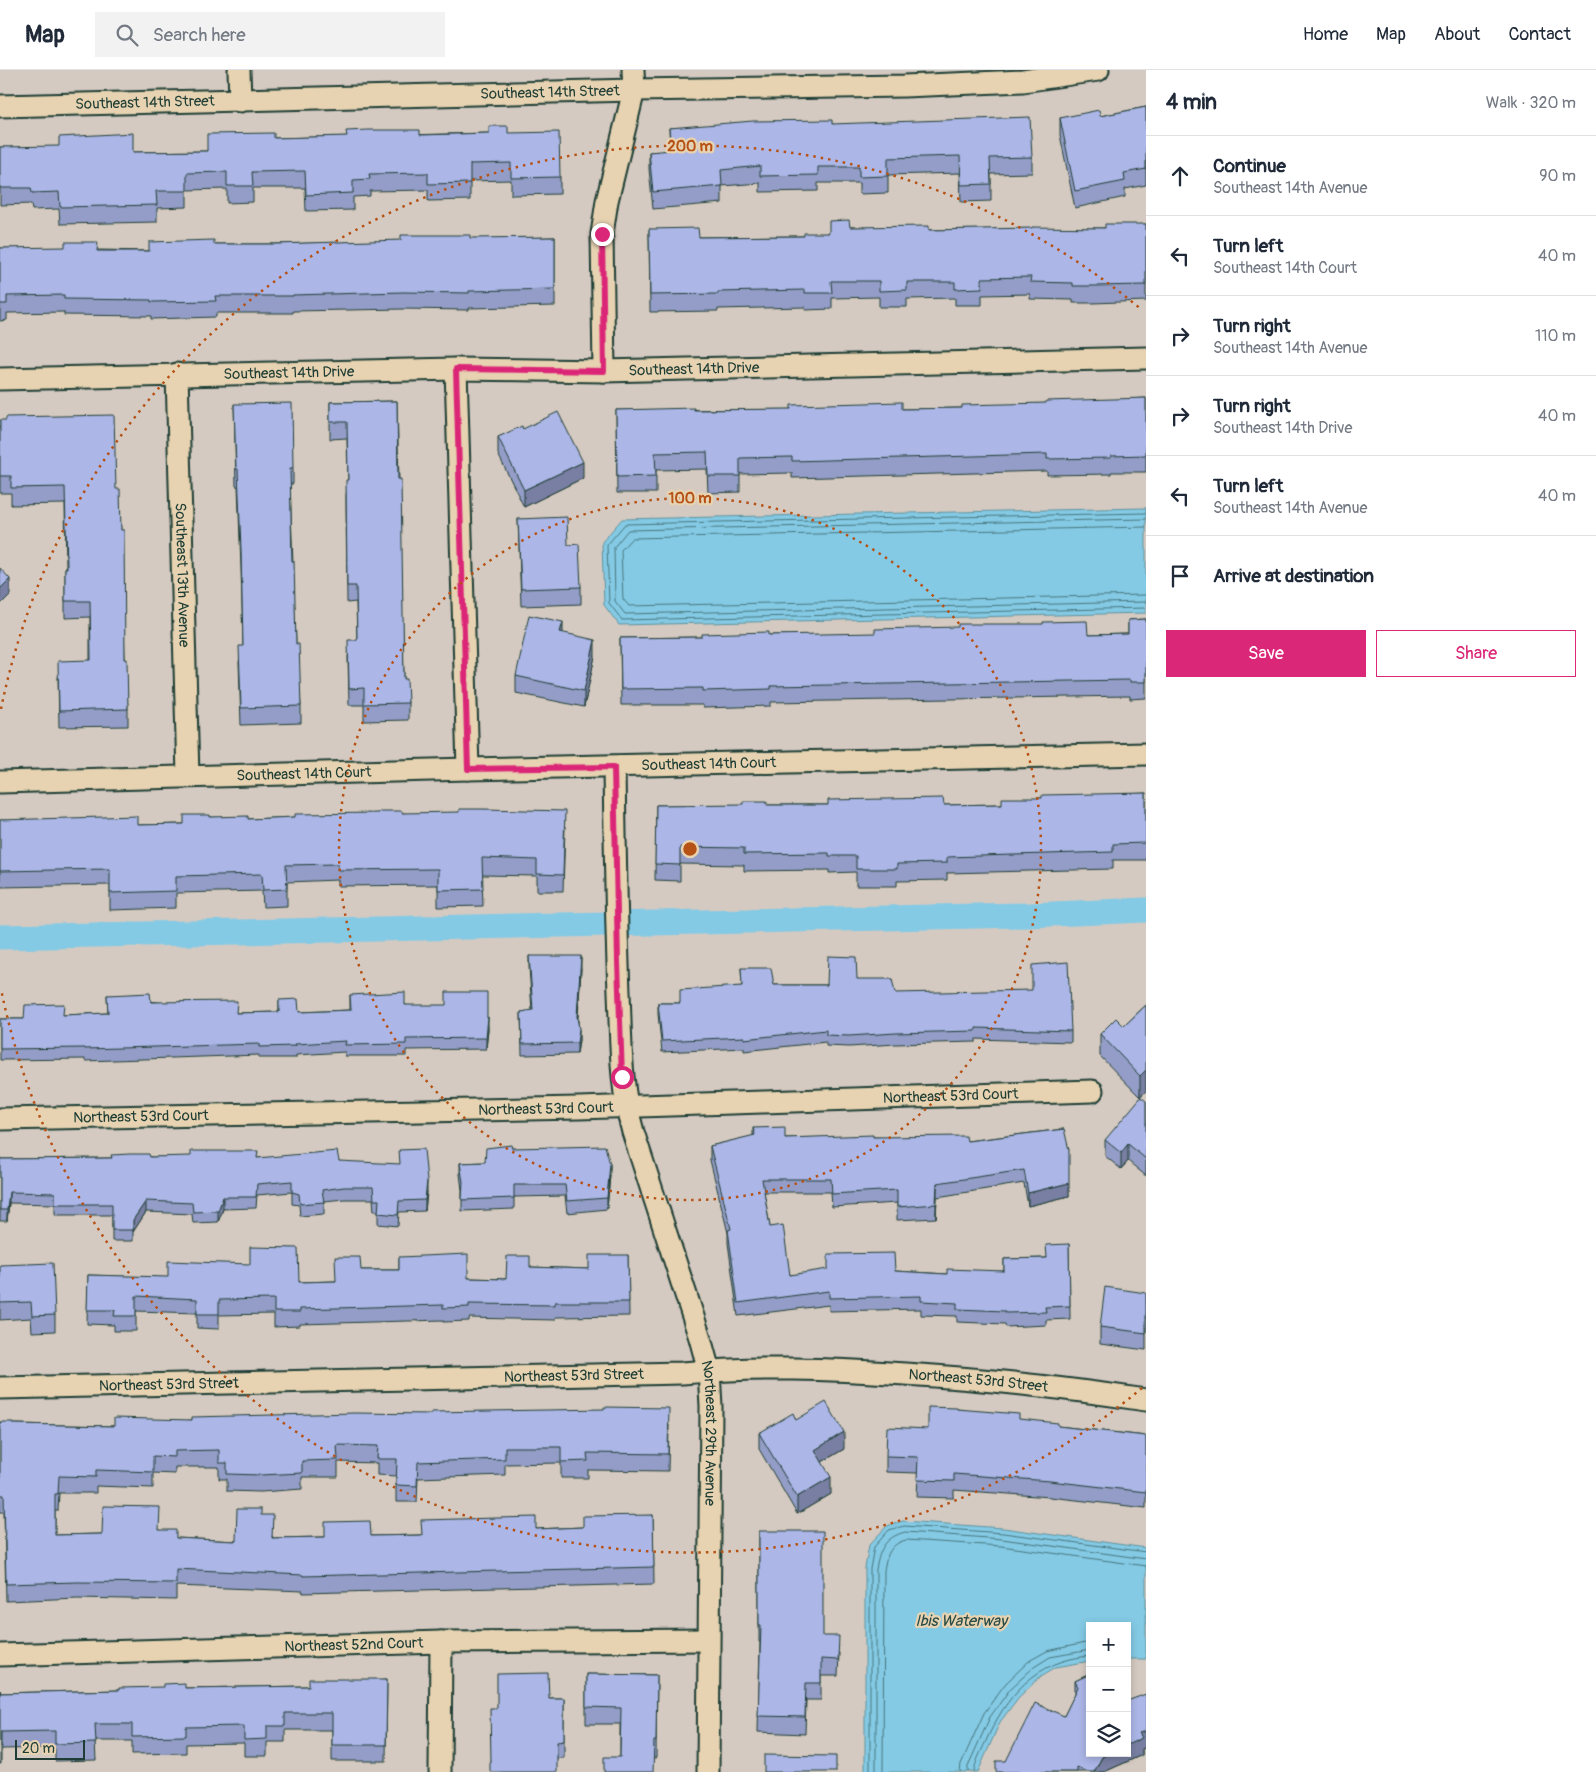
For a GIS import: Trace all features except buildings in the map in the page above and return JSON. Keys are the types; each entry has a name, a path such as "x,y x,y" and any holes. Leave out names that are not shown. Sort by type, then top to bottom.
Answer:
{"street":[{"path":"239,70 240,101"},
{"name":"Southeast 14th Street","path":"0,106 240,101 634,80 904,78 1023,81 1098,70"},
{"path":"604,371 602,234 607,201 634,80"},
{"name":"Southeast 14th Drive","path":"0,379 456,369 604,371 1146,358"},
{"path":"456,369 468,769"},
{"name":"Southeast 13th Avenue","path":"177,374 188,776"},
{"name":"Southeast 14th Court","path":"0,782 468,769 1146,754"},
{"name":"Northeast 29th Avenue","path":"614,767 622,1077 626,1106 709,1371 711,1406 708,1772"},
{"name":"Northeast 53rd Court","path":"0,1119 626,1106 1092,1091"},
{"name":"Northeast 53rd Street","path":"0,1388 709,1371 836,1370 987,1380 1146,1400"},
{"name":"Northeast 52nd Court","path":"0,1655 441,1642 708,1640"},
{"path":"440,1772 441,1642"}],"water":[{"path":"1146,508 1146,613 619,625 604,605 602,542 622,519"},
{"name":"Ibis Waterway","path":"903,1521 1003,1528 1146,1548 1146,1659 1131,1659 1131,1622 1086,1622 1086,1662 1056,1667 1041,1676 1018,1698 1000,1722 978,1772 865,1772 865,1568 869,1545 887,1526"}],"waterway":[{"path":"0,937 1029,915 1146,910"}],"route":[{"path":"602,234 604,371 456,369 468,769 614,767 622,1077"}]}
